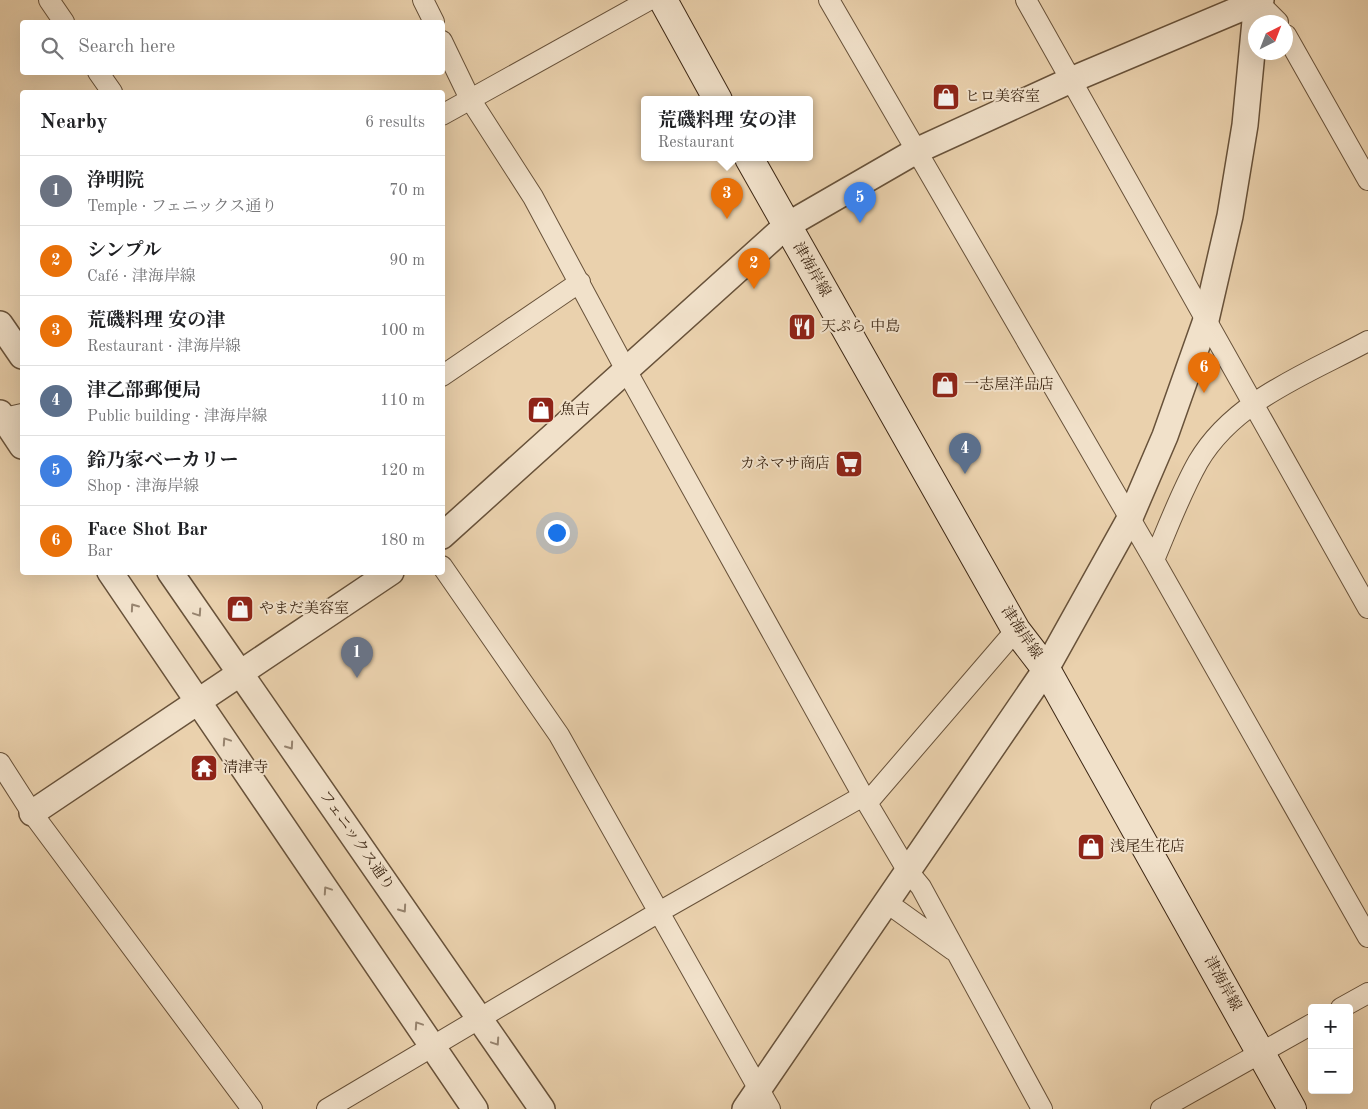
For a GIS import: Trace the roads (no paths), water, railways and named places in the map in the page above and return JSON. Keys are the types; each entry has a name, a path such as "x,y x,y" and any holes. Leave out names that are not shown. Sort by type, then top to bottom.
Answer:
{"main road":[{"path":"663,0 716,96"},
{"name":"津海岸線","path":"751,161 1016,630 1046,669 1292,1109"}],"street":[{"path":"49,0 63,20"},
{"path":"423,0 433,20"},
{"path":"445,113 649,0"},
{"path":"829,0 1129,520 1154,560 1368,937"},
{"path":"1026,0 1368,608"},
{"path":"445,533 786,226 916,151 1072,80 1258,0"},
{"path":"1258,0 1272,15"},
{"path":"745,1109 765,1099 886,902 1046,669 1129,520 1165,436 1206,320 1230,216 1244,134 1258,0"},
{"path":"445,47 470,98 533,196 626,370 865,799 907,870 921,887 1042,1109"},
{"path":"1293,47 1368,180"},
{"path":"100,75 111,90"},
{"path":"445,374 580,282"},
{"path":"0,324 20,353"},
{"path":"1154,560 1198,461 1226,428 1254,403 1368,342"},
{"path":"6,416 20,442"},
{"path":"445,570 559,735 765,1099"},
{"path":"112,575 475,1109"},
{"name":"フェニックス通り","path":"172,575 542,1109"},
{"path":"32,812 386,575"},
{"path":"328,1109 659,912 865,799 1016,630"},
{"path":"0,763 32,812 252,1109"},
{"path":"886,902 957,953"},
{"path":"1348,1004 1368,993"},
{"path":"1161,1109 1308,1026"}],"place":[{"name":"ヒロ美容室","path":"946,97"},
{"name":"荒磯料理 安の津","path":"727,219"},
{"name":"鈴乃家ベーカリー","path":"860,223"},
{"name":"シンプル","path":"754,289"},
{"name":"天ぷら 中島","path":"802,327"},
{"name":"一志屋洋品店","path":"945,385"},
{"name":"Face Shot Bar","path":"1204,393"},
{"name":"魚吉","path":"541,410"},
{"name":"カネマサ商店","path":"849,464"},
{"name":"津乙部郵便局","path":"965,474"},
{"name":"やまだ美容室","path":"240,609"},
{"name":"浄明院","path":"357,678"},
{"name":"清津寺","path":"204,768"},
{"name":"浅尾生花店","path":"1091,847"}]}
